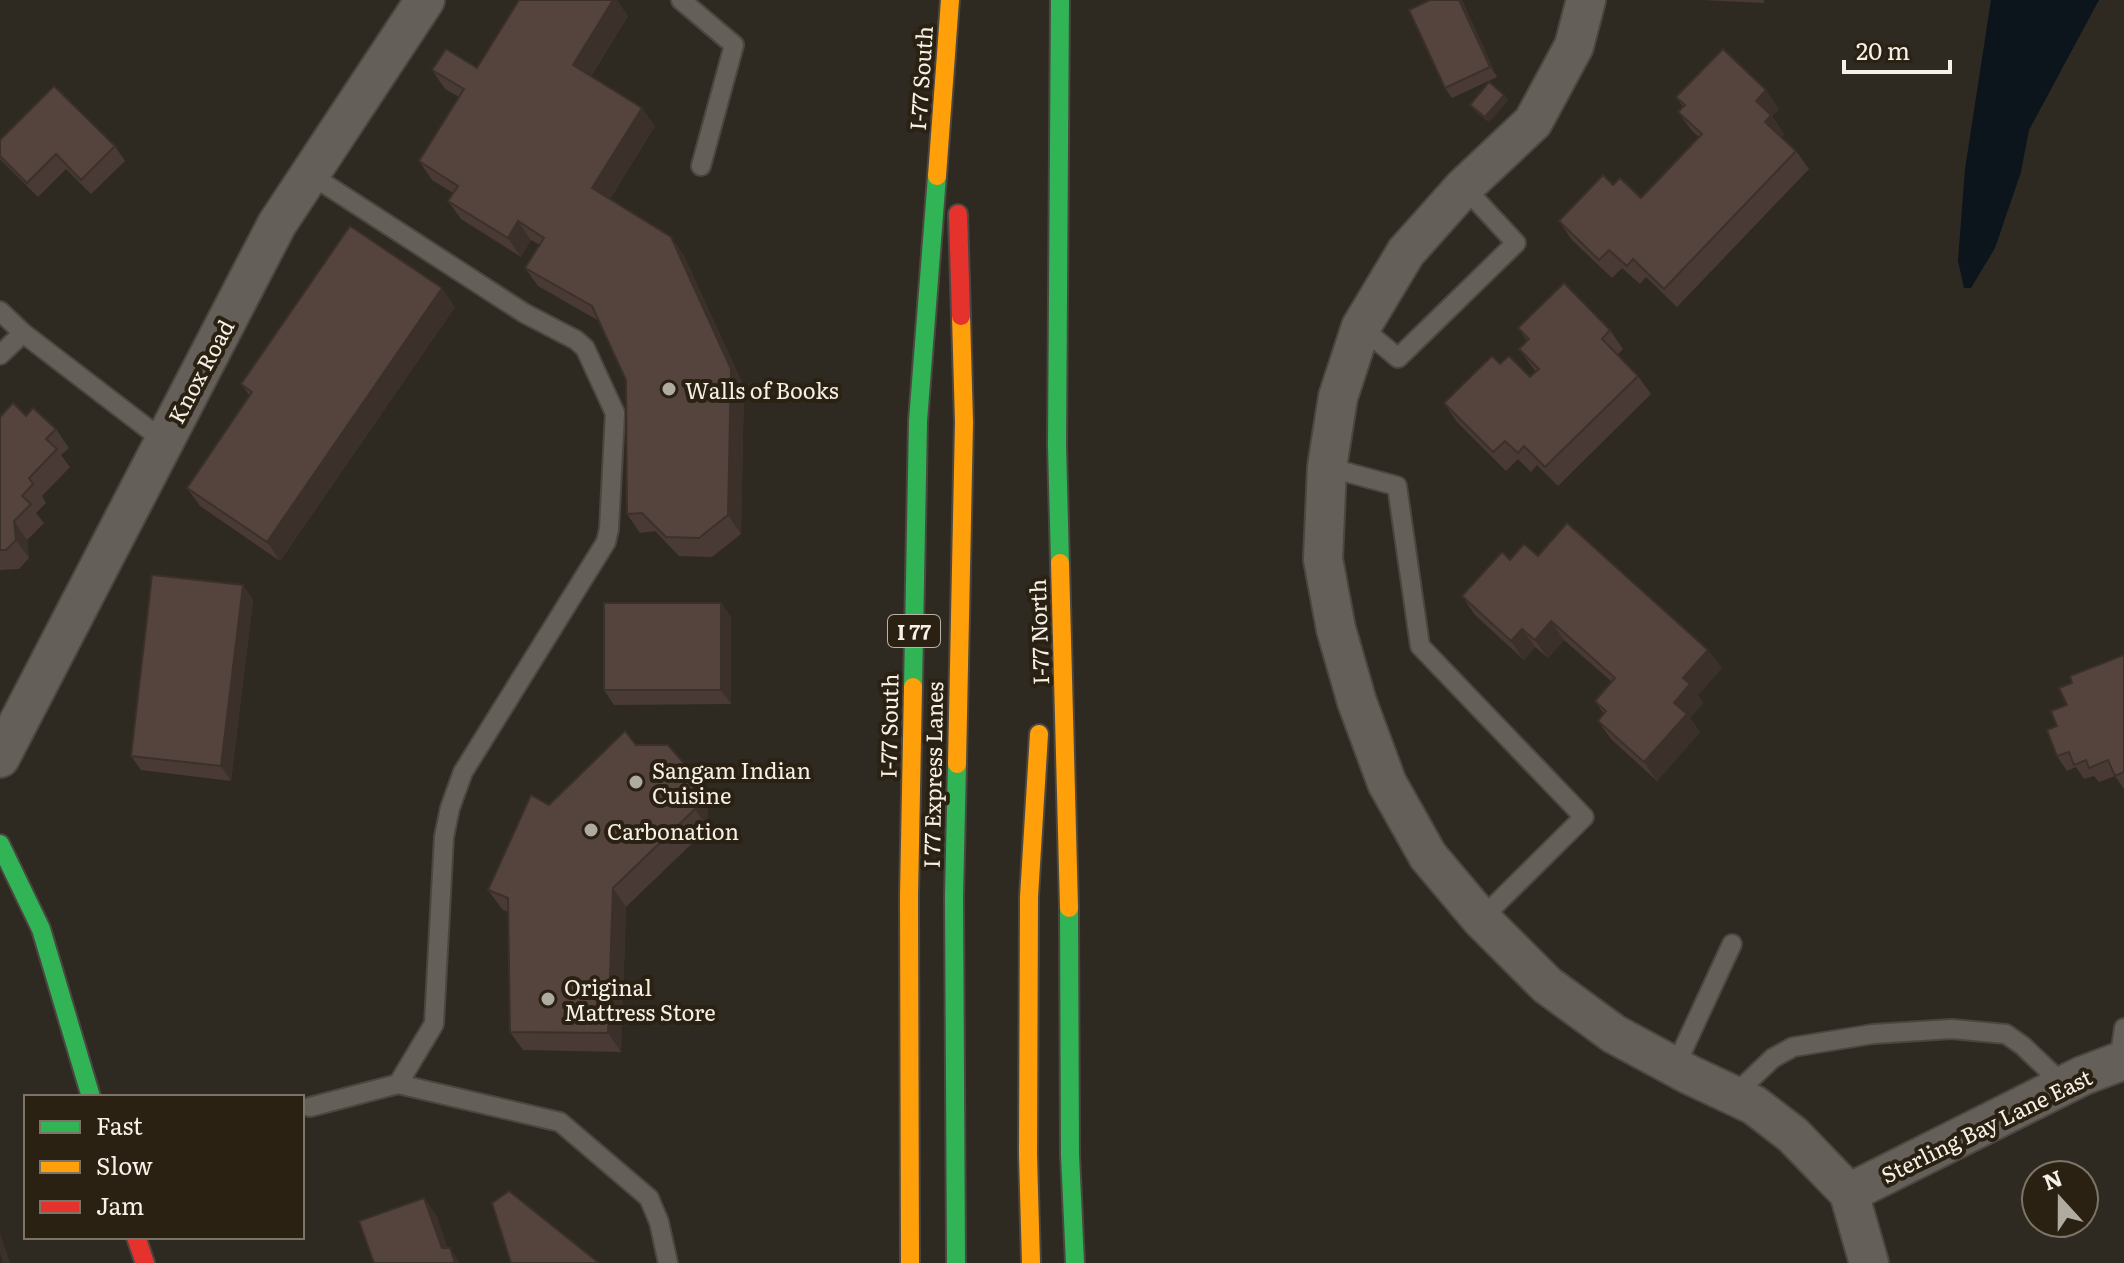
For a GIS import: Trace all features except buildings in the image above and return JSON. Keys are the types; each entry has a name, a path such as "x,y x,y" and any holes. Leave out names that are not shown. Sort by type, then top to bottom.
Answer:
{"main road":[{"name":"I 77","path":"951,0 957,156"},
{"name":"I-77 South","path":"910,1263 909,910 918,421 951,0"},
{"name":"I-77 North","path":"1060,0 1057,445 1069,898 1070,1155 1075,1263"},
{"name":"I 77 Express Lanes","path":"956,1263 954,911 964,422 958,203"},
{"path":"1044,648 1057,445"},
{"path":"1031,1263 1028,1155 1029,897 1041,710"},
{"path":"0,844 41,929 90,1095"},
{"path":"137,1239 145,1263"}],"street":[{"name":"Knox Road","path":"0,758 277,224 425,0"},
{"path":"1586,0 1574,46 1533,122 1464,187 1406,252 1361,327 1338,397 1327,467 1323,559 1336,629 1357,702 1387,783 1428,856 1481,919 1547,985 1614,1034 1754,1105 1793,1135 1849,1193 1869,1263"},
{"name":"Sterling Bay Lane East","path":"1849,1193 2064,1085 2122,1050"}],"lane":[{"path":"681,0 734,45 701,166"},
{"path":"311,175 524,313 576,340 585,348 615,413 606,542 463,772 450,808 444,837 434,1024 398,1084"},
{"path":"1361,327 1398,358 1516,243 1464,187"},
{"path":"0,311 23,333 164,441"},
{"path":"0,355 23,333"},
{"path":"1327,467 1397,486 1420,646 1584,817 1481,919"},
{"path":"1675,1067 1732,944"},
{"path":"1734,1095 1773,1058 1793,1047 1873,1034 1952,1029 2006,1034 2064,1085"},
{"path":"305,1113 398,1084 560,1122 649,1198 659,1222 668,1263"}],"shaded area":[{"path":"1991,0 2099,0 2029,130 2021,172 1995,248 1971,288 1964,288 1958,261 1965,169"}],"traffic: fast":[{"path":"1060,0 1057,445 1060,563"},
{"path":"913,687 918,421 937,176"},
{"path":"956,1263 954,896 957,764"},
{"path":"0,844 41,929 90,1095"},
{"path":"1069,908 1070,1155 1075,1263"}],"traffic: slow":[{"path":"937,176 950,0"},
{"path":"957,764 964,422 961,316"},
{"path":"1060,563 1069,908"},
{"path":"910,1263 909,896 913,687"},
{"path":"1031,1263 1028,1155 1029,897 1039,734"}],"traffic: jam":[{"path":"958,214 961,316"},
{"path":"137,1239 145,1263"}],"place":[{"name":"Walls of Books","path":"669,389"},
{"name":"Sangam Indian Cuisine","path":"636,782"},
{"name":"Carbonation","path":"591,830"},
{"name":"Original Mattress Store","path":"548,999"}]}
